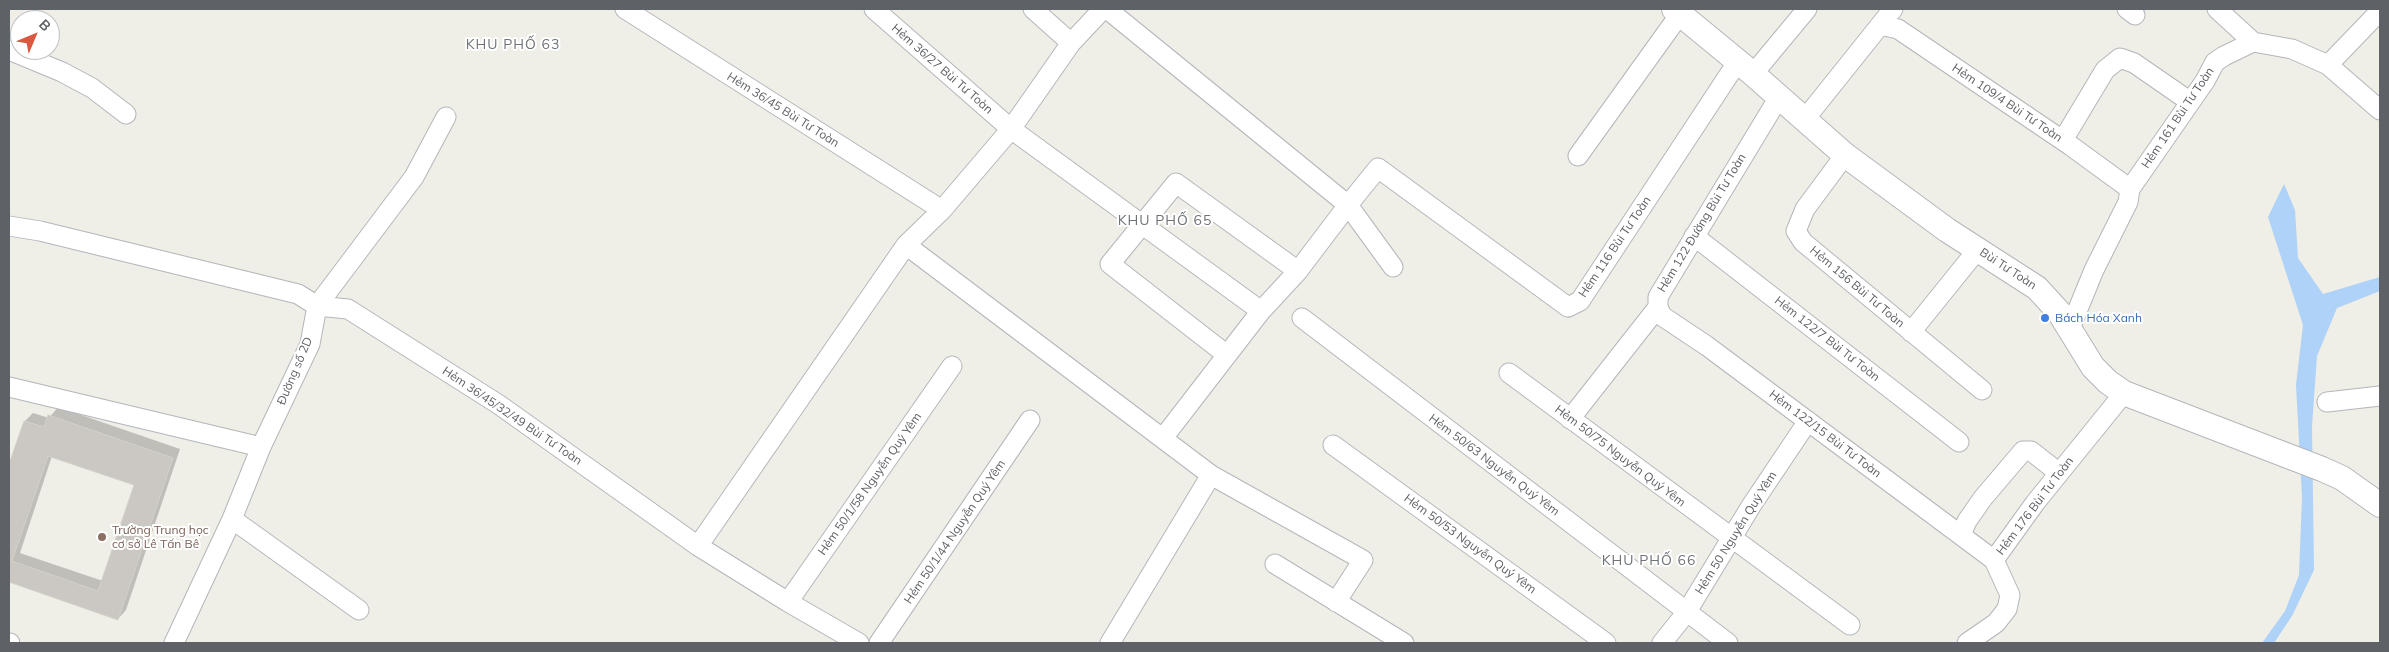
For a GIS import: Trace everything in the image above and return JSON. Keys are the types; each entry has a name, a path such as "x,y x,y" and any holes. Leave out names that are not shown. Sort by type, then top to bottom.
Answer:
{"street":[{"name":"Hẻm 36/45 Bùi Tư Toàn","path":"625,9 942,210"},
{"name":"Hẻm 36/27 Bùi Tư Toàn","path":"874,9 1011,129 1261,311"},
{"path":"1033,9 1071,43"},
{"path":"698,546 906,245 942,210 1011,129 1071,43 1103,9"},
{"path":"1107,9 1348,205 1393,267"},
{"path":"1745,67 1807,9"},
{"path":"1805,119 1893,9"},
{"path":"2217,9 2253,42 2292,49 2328,65 2374,104"},
{"path":"1578,156 1677,11"},
{"name":"Bùi Tư Toàn","path":"1677,11 1745,67 1845,155 1909,203 2038,288 2059,312 2093,367 2108,382 2124,393 2342,478 2380,505"},
{"path":"2328,65 2380,11"},
{"name":"Hẻm 109/4 Bùi Tư Toàn","path":"1880,25 1898,30 2062,140 2130,189"},
{"name":"Hẻm 161 Bùi Tư Toàn","path":"2069,330 2094,270 2128,202 2130,189 2189,101 2205,81 2215,62 2236,49 2253,42"},
{"path":"9,50 62,72 92,88 126,114"},
{"path":"2062,140 2105,70 2120,58 2134,63 2189,101"},
{"name":"Hẻm 116 Bùi Tư Toàn","path":"1348,205 1378,168 1568,307 1580,301 1745,67"},
{"name":"Hẻm 122 Đường Bùi Tư Toàn","path":"1570,419 1658,307 1658,297 1779,97"},
{"path":"9,226 40,231 298,294 317,306 414,177 446,117"},
{"name":"Hẻm 156 Bùi Tư Toàn","path":"1845,155 1799,220 1796,231 1803,242 1982,390"},
{"path":"1227,355 1110,264 1176,183 1298,271"},
{"path":"1163,438 1261,311 1298,271 1348,205"},
{"name":"Hẻm 122/7 Bùi Tư Toàn","path":"1694,236 1960,442"},
{"path":"906,245 1211,475 1363,560 1336,602"},
{"name":"Hẻm 156 Bùi Tư Toàn","path":"1911,332 1978,249"},
{"name":"Đường số 2D","path":"174,643 232,519 261,447 310,344 317,306"},
{"name":"Hẻm 36/45/32/49 Bùi Tư Toàn","path":"317,306 348,309 498,404 698,546 788,602 859,643"},
{"name":"Hẻm 122/15 Bùi Tư Toàn","path":"1658,307 1662,316 1808,421 1994,560"},
{"name":"Hẻm 50/63 Nguyễn Quý Yêm","path":"1302,318 1686,613 1728,643"},
{"name":"Hẻm 50/1/58 Nguyễn Quý Yêm","path":"788,602 952,366"},
{"name":"Hẻm 50/75 Nguyễn Quý Yêm","path":"1509,373 1850,625"},
{"path":"9,387 261,447"},
{"name":"Hẻm 176 Bùi Tư Toàn","path":"1967,643 1996,623 2007,609 2010,595 1994,560 2058,473 2124,393"},
{"path":"2327,402 2380,396"},
{"name":"Hẻm 50/1/44 Nguyễn Quý Yêm","path":"879,643 1030,420"},
{"name":"Hẻm 50 Nguyễn Quý Yêm","path":"1662,643 1686,613 1731,538 1808,421"},
{"name":"Hẻm 50/53 Nguyễn Quý Yêm","path":"1333,445 1606,643"},
{"path":"1961,535 1982,498 2023,451 2031,451 2058,473"},
{"path":"1110,643 1211,475"},
{"path":"232,519 358,610"},
{"path":"1275,564 1404,643"}],"water":[{"path":"2284,184 2295,210 2298,258 2323,294 2380,277 2380,291 2337,308 2317,356 2312,426 2314,570 2292,616 2274,643 2262,643 2285,611 2299,575 2302,497 2296,385 2303,325 2268,217"}],"building":[{"path":"48,415 173,458 118,620 9,582 9,464 24,421 44,427","holes":["48,456 134,485 98,591 12,561"]}],"place":[{"name":"Bách Hóa Xanh","path":"2045,318"},
{"name":"Trường Trung học cơ sở Lê Tấn Bê","path":"102,537"}],"district":[{"name":"KHU PHỐ 63","path":"513,45"},
{"name":"KHU PHỐ 65","path":"1165,221"},
{"name":"KHU PHỐ 66","path":"1649,561"}]}
